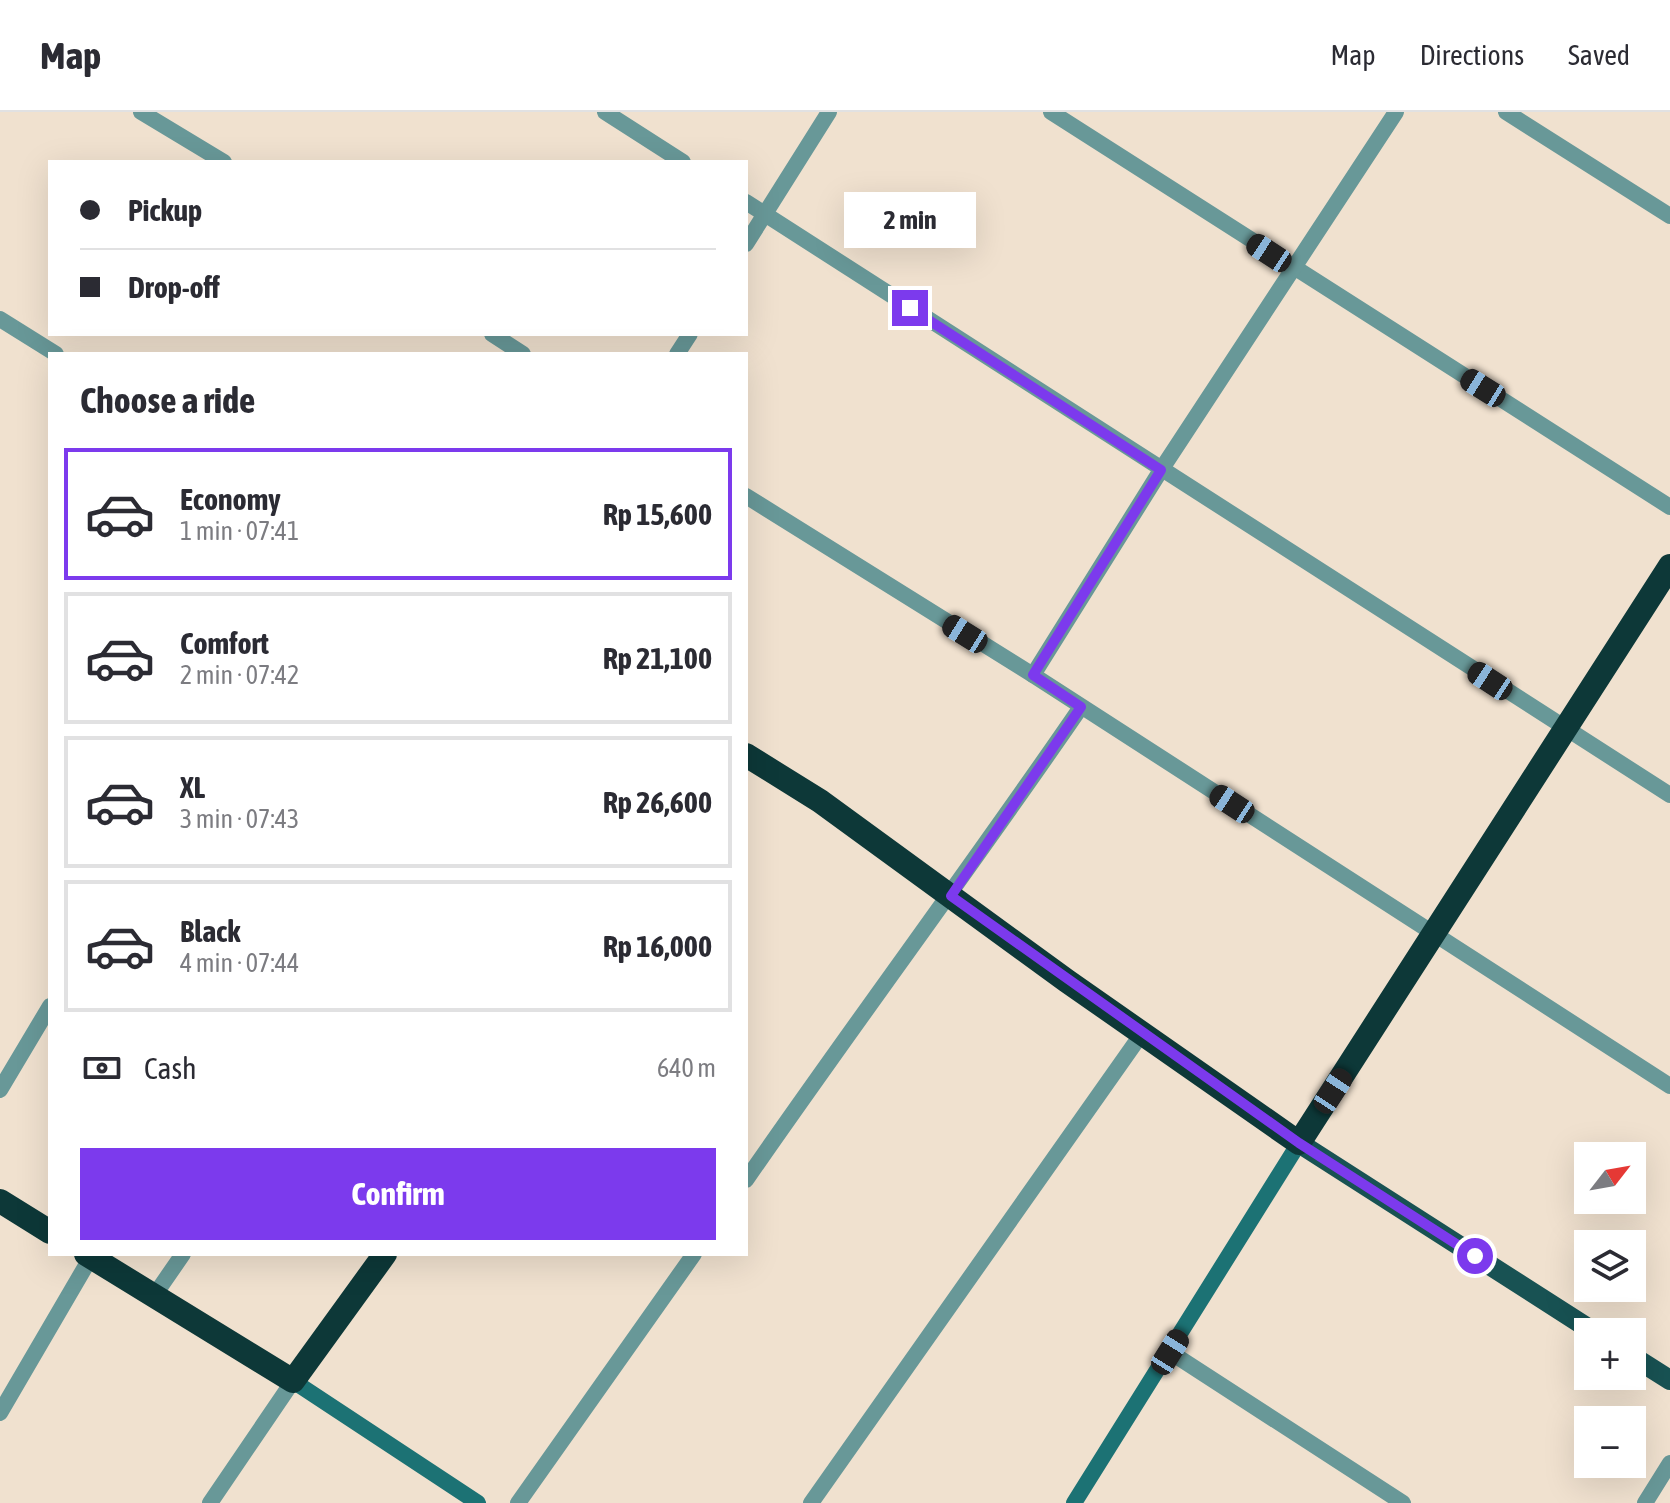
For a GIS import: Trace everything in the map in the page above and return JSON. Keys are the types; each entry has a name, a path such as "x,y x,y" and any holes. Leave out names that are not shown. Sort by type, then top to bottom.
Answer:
{"highway":[{"path":"748,756 796,785 1299,1143 1670,566"},
{"path":"0,1201 48,1231"},
{"path":"90,1256 293,1381 384,1256"}],"main road":[{"path":"1299,1143 1574,1319"},
{"path":"1646,1365 1670,1380"}],"street":[{"path":"141,112 221,160"},
{"path":"605,112 680,160"},
{"path":"748,241 829,112"},
{"path":"1051,112 1670,507"},
{"path":"1033,675 1161,470 1396,112"},
{"path":"1506,112 1670,216"},
{"path":"748,203 1670,795"},
{"path":"0,319 53,352"},
{"path":"495,336 520,352"},
{"path":"748,497 1033,675 1670,1086"},
{"path":"748,1177 845,1037 951,896 1081,707"},
{"path":"0,1090 48,1009"},
{"path":"811,1503 1143,1032"},
{"path":"1074,1503 1299,1143"},
{"path":"0,1413 87,1256"},
{"path":"154,1296 182,1256"},
{"path":"518,1503 693,1256"},
{"path":"1170,1352 1403,1503"},
{"path":"210,1503 293,1381 478,1503"},
{"path":"1645,1503 1670,1463"}],"route":[{"path":"910,308 1161,470 1033,675 1081,707 951,896 1299,1143 1475,1256"}]}
